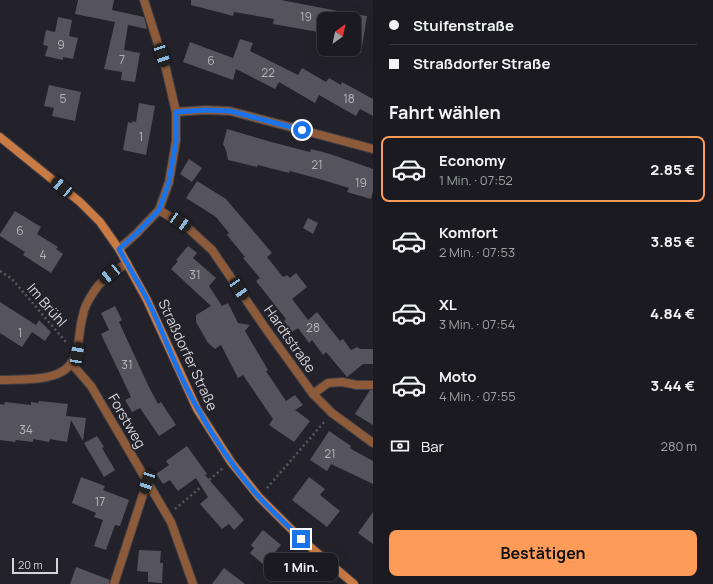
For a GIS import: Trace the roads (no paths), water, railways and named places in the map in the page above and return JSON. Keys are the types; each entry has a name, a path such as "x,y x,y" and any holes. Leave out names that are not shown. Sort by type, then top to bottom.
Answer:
{"street":[{"path":"119,249 159,210 169,182 176,141 176,112 166,69 144,0"},
{"path":"176,112 205,110 230,111 373,149"},
{"name":"Straßdorfer Straße","path":"0,137 80,202 100,222 119,249 147,300 197,409 231,462 259,497 301,539 354,584"},
{"name":"Hardtstraße","path":"159,210 188,228 212,250 313,394 332,413 373,443"},
{"path":"0,380 47,377 64,371 77,354 83,315 92,294 100,282 127,263"},
{"name":"Forstweg","path":"72,362 92,386 171,522 193,584"},
{"path":"313,394 328,383 342,382 357,385 373,385"},
{"path":"114,584 147,482"}]}
